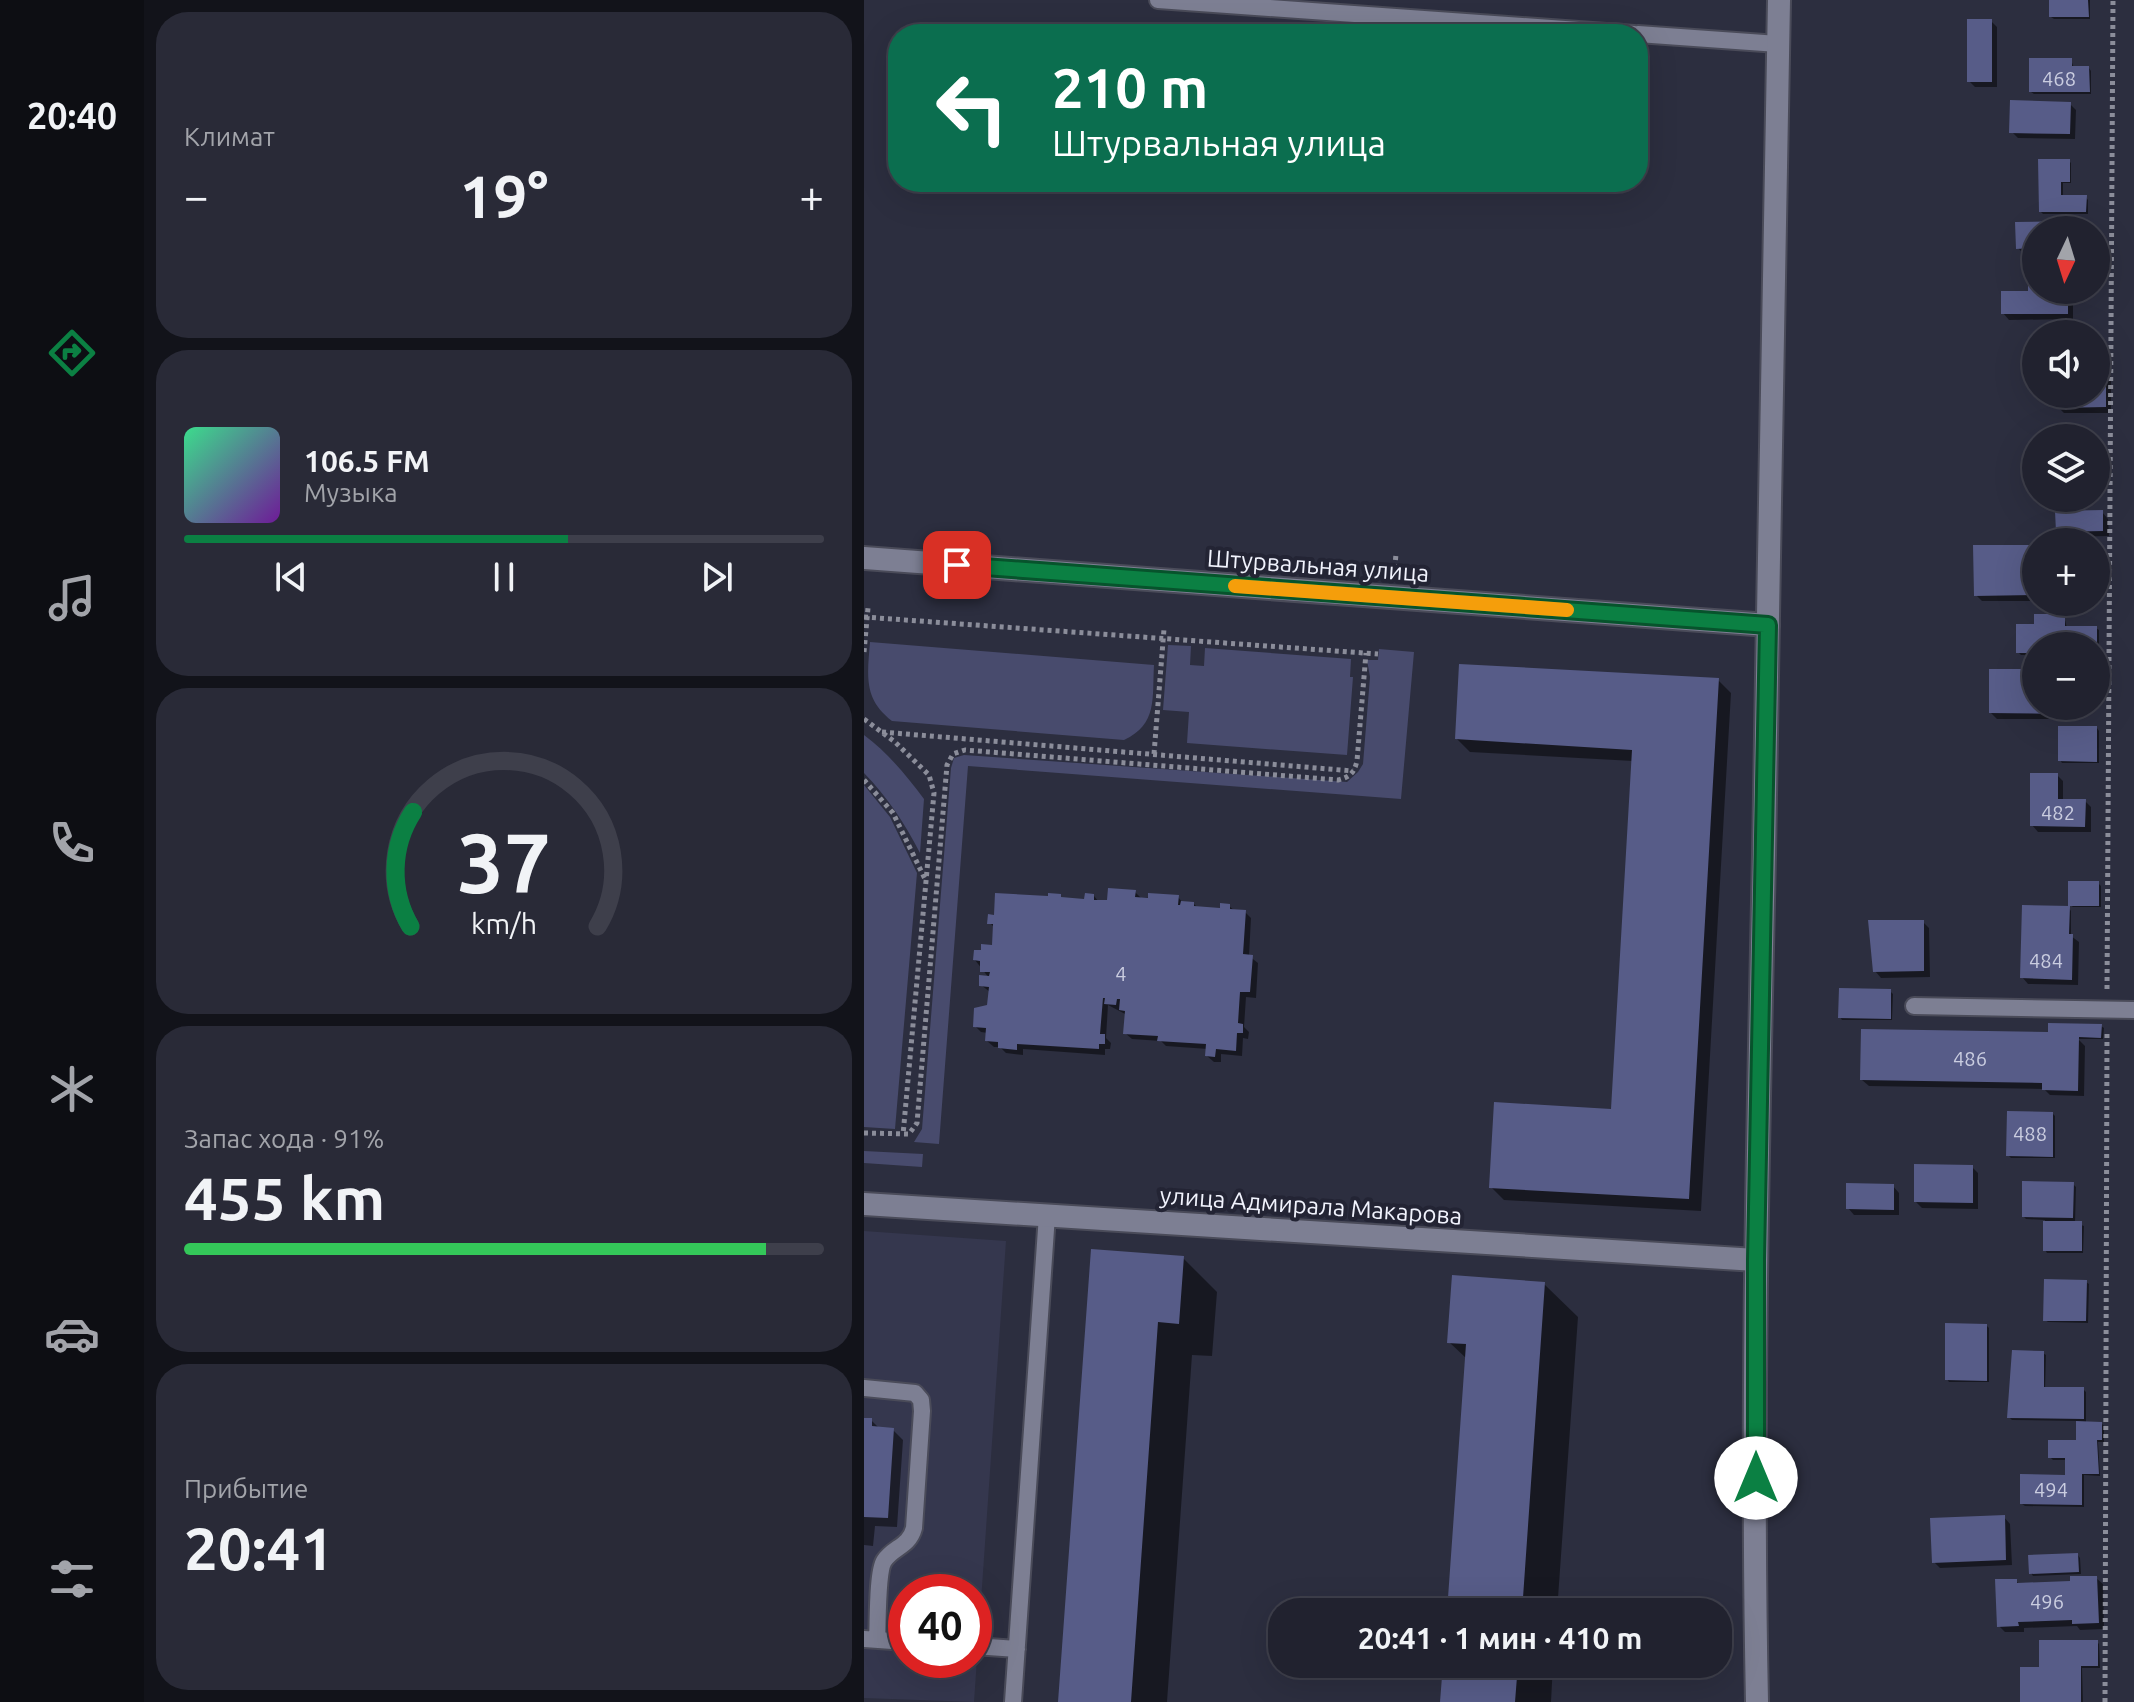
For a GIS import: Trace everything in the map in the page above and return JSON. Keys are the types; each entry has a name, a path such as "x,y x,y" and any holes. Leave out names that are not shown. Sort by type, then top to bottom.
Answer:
{"street":[{"path":"1757,1702 1756,1260 1779,0"},
{"name":"Штурвальная улица","path":"864,558 1768,625"},
{"name":"улица Адмирала Макарова","path":"864,1204 1756,1260"}],"lane":[{"path":"1158,0 1495,24"},
{"path":"1648,35 1778,44"},
{"path":"1914,1006 2134,1010"},
{"path":"1013,1702 1047,1215"},
{"path":"864,1388 915,1393 921,1400 922,1411 914,1528 911,1539 884,1561 870,1639"},
{"path":"992,1647 1017,1649"}],"path":[{"path":"2105,1702 2113,0"},
{"path":"864,652 868,608"},
{"path":"866,617 1378,654"},
{"path":"1154,754 1164,629"},
{"path":"864,1133 903,1135 914,1129 917,1123 947,765 953,754 965,750 1338,780 1354,771 1366,653"},
{"path":"864,719 895,742 929,775 934,793 903,1135"},
{"path":"882,732 1354,771"},
{"path":"864,780 893,813 926,882"}],"shaded area":[{"path":"870,642 1154,665 1151,709 1143,726 1124,740 892,721 876,704 869,687"},
{"path":"1168,645 1191,646 1190,665 1204,666 1205,648 1351,659 1350,677 1353,677 1347,755 1187,743 1189,712 1163,710"},
{"path":"1379,649 1414,652 1401,799 968,766 939,1144 914,1142 922,1129 954,758 964,755 1347,782 1363,764 1370,677 1367,660 1378,660"},
{"path":"864,735 896,765 924,799 920,853 895,811 864,773"},
{"path":"864,785 890,817 917,873 895,1129 864,1127"},
{"path":"864,1151 923,1154 922,1167 864,1163"},
{"path":"864,1231 1006,1241 983,1574 888,1574 888,1678 976,1678 974,1702 864,1698"}],"building":[{"path":"2049,0 2088,0 2089,17 2049,17"},
{"path":"1967,19 1992,19 1992,82 1967,82"},
{"path":"2029,58 2072,58 2072,66 2089,66 2090,92 2029,92"},
{"path":"2010,100 2071,102 2070,134 2009,133"},
{"path":"2038,159 2070,159 2070,182 2061,182 2061,195 2087,195 2086,212 2039,212"},
{"path":"2015,222 2022,222 2022,249 2016,249"},
{"path":"2001,291 2022,291 2022,304 2068,304 2068,314 2001,314"},
{"path":"2055,512 2103,512 2103,528 2056,528"},
{"path":"1973,545 2022,545 2022,595 1974,596"},
{"path":"2034,616 2065,616 2065,626 2097,626 2097,632 2022,632 2022,653 2016,653 2016,624 2034,624"},
{"path":"1459,664 1719,678 1689,1199 1489,1188 1494,1102 1611,1109 1632,750 1455,739"},
{"path":"1989,669 2022,669 2022,713 1989,713"},
{"path":"2058,726 2097,726 2097,762 2058,761"},
{"path":"2030,773 2058,773 2058,799 2086,799 2085,827 2030,826"},
{"path":"2068,881 2099,881 2099,906 2068,906"},
{"path":"1108,888 1136,890 1135,897 1148,898 1148,893 1179,895 1178,905 1181,901 1194,902 1194,906 1220,908 1220,903 1230,904 1230,909 1246,910 1243,954 1253,955 1250,992 1240,992 1238,1023 1243,1024 1243,1033 1237,1033 1236,1051 1216,1049 1215,1057 1205,1056 1206,1044 1157,1041 1158,1036 1123,1034 1125,1011 1119,1010 1120,999 1117,999 1116,1005 1104,1004 1103,998 1100,1034 1105,1034 1105,1044 1099,1044 1099,1049 1017,1044 1017,1050 998,1048 998,1042 985,1041 986,1028 973,1027 974,1008 987,1005 989,987 979,986 979,975 989,976 990,972 980,972 980,961 973,960 974,950 981,950 981,944 992,945 993,924 987,924 988,914 994,915 995,893 1048,896 1048,893 1084,899 1085,893 1094,894 1094,900 1107,900"},
{"path":"2022,905 2070,906 2072,980 2020,978"},
{"path":"1868,920 1924,920 1924,971 1873,972"},
{"path":"1839,988 1891,989 1891,1019 1838,1018"},
{"path":"2048,1023 2102,1024 2101,1038 2079,1037 2078,1091 2042,1090 2042,1083 1860,1080 1861,1029 2048,1032"},
{"path":"2007,1111 2053,1112 2053,1157 2006,1156"},
{"path":"1914,1164 1973,1165 1973,1203 1914,1202"},
{"path":"2022,1181 2074,1182 2073,1218 2022,1217"},
{"path":"1846,1183 1894,1184 1894,1210 1846,1209"},
{"path":"2043,1221 2082,1221 2082,1251 2043,1251"},
{"path":"1091,1249 1184,1256 1179,1324 1158,1322 1131,1702 1058,1702"},
{"path":"1452,1275 1545,1282 1523,1598 1448,1598 1466,1344 1447,1343"},
{"path":"2044,1279 2087,1280 2086,1321 2043,1321"},
{"path":"1945,1323 1987,1324 1987,1381 1945,1380"},
{"path":"2012,1350 2044,1351 2044,1387 2084,1387 2084,1419 2007,1418"},
{"path":"864,1418 872,1418 872,1426 894,1428 888,1518 864,1517"},
{"path":"2076,1421 2102,1422 2102,1440 2097,1440 2099,1474 2082,1474 2082,1505 2020,1504 2020,1474 2065,1475 2065,1458 2048,1458 2048,1440 2076,1440"},
{"path":"2005,1515 2006,1560 1932,1563 1930,1518"},
{"path":"2078,1553 2079,1572 2029,1574 2028,1555"},
{"path":"2070,1576 2097,1576 2099,1623 2072,1624 2072,1620 2018,1622 2019,1626 1997,1627 1995,1579 2017,1579 2017,1583 2070,1581"},
{"path":"2039,1640 2098,1640 2098,1666 2081,1666 2081,1702 2020,1702 2020,1667 2039,1667"},
{"path":"1442,1678 1517,1678 1515,1702 1440,1702"}],"slow traffic":[{"path":"1235,586 1567,610"}],"route":[{"path":"957,565 1768,625 1756,1260 1756,1478"}]}
